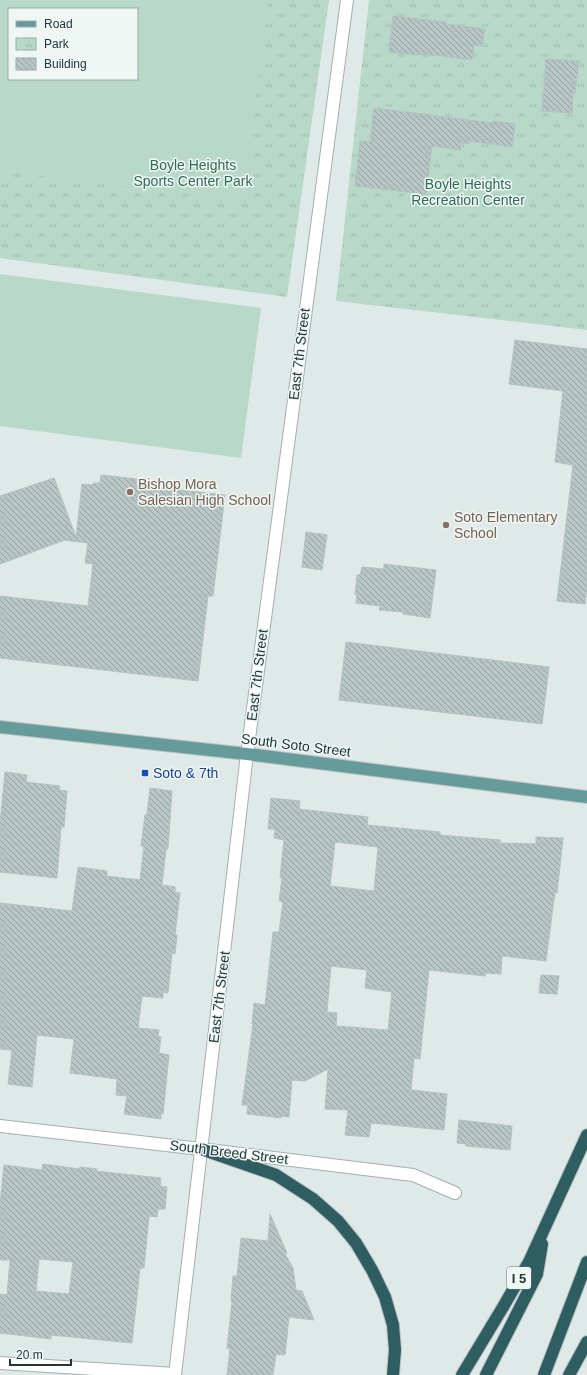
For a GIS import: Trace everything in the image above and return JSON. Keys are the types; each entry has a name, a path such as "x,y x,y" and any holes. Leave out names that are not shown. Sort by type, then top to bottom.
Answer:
{"highway":[{"name":"I 5","path":"462,1375 529,1262 587,1135"},
{"path":"201,1149 276,1175 313,1199 338,1221 356,1243 372,1270 385,1297 393,1325 395,1350 393,1375"},
{"path":"486,1375 537,1274 544,1231"},
{"path":"544,1375 587,1262"},
{"path":"570,1375 587,1342"}],"main road":[{"name":"South Soto Street","path":"0,727 247,754 587,797"}],"street":[{"name":"East 7th Street","path":"175,1375 247,754 347,0"},
{"name":"South Breed Street","path":"0,1126 412,1175 455,1193"},
{"path":"0,1363 175,1375"}],"green space":[{"name":"Boyle Heights Sports Center Park","path":"0,0 329,0 287,297 0,258"},
{"path":"0,0 231,0 267,4 244,201 0,171"},
{"name":"Boyle Heights Recreation Center","path":"369,0 587,0 587,330 336,301"},
{"path":"0,274 261,308 241,458 0,426"}],"building":[{"path":"393,16 446,22 446,24 485,29 482,46 474,45 472,60 444,56 389,52"},
{"path":"546,59 579,61 575,93 573,92 572,113 542,111"},
{"path":"374,108 493,123 493,121 515,124 512,147 469,141 469,144 461,143 460,150 432,146 426,194 355,186 360,141 370,142"},
{"path":"515,340 587,349 587,587 585,604 557,601 573,465 555,462 563,391 509,384"},
{"path":"101,475 137,479 136,485 225,495 213,596 208,596 198,681 0,658 0,596 88,606 93,564 85,563 88,543 65,540 0,564 0,496 54,478 76,537 82,484 93,485 93,483 100,483"},
{"path":"306,532 327,535 322,570 302,567"},
{"path":"384,564 436,570 430,618 403,614 403,612 379,610 380,606 356,603 357,595 355,595 357,575 360,575 362,567 384,569"},
{"path":"346,642 549,667 542,724 339,700"},
{"path":"5,772 27,775 26,782 60,786 59,790 67,791 64,827 61,827 57,878 0,872 0,824"},
{"path":"150,788 172,791 168,849 166,849 162,885 175,887 175,892 180,893 175,935 177,935 175,954 172,953 168,993 163,992 163,998 142,996 138,1028 159,1030 158,1036 161,1037 159,1053 169,1055 163,1114 161,1113 161,1119 124,1114 127,1096 116,1095 117,1079 70,1073 74,1039 37,1035 32,1087 8,1084 12,1050 0,1049 0,903 72,911 78,867 107,871 107,876 140,880 144,846 141,846"},
{"path":"271,798 300,801 299,809 368,817 367,825 440,832 440,835 500,840 500,843 536,844 536,837 563,838 557,893 555,892 546,961 502,956 501,974 486,973 485,976 429,970 420,1059 414,1058 411,1090 447,1094 444,1130 371,1123 369,1137 345,1135 348,1110 325,1109 328,1069 305,1081 292,1080 289,1117 281,1116 281,1118 247,1114 248,1105 242,1105 253,1024 254,1003 265,1005 273,932 279,932 283,902 279,901 284,840 274,838 275,829 268,829","holes":["335,842 378,847 374,891 330,886","331,966 367,970 365,988 392,992 388,1030 336,1026 337,1013 327,1012"]},
{"path":"541,975 559,976 557,994 539,993"},
{"path":"459,1120 512,1126 510,1150 466,1146 466,1144 457,1143"},
{"path":"43,1164 80,1169 80,1167 97,1169 96,1171 161,1178 160,1186 167,1187 165,1209 158,1209 157,1217 149,1216 144,1268 140,1268 132,1343 51,1335 51,1339 0,1333 0,1294 7,1295 10,1260 0,1260 0,1204 4,1165 42,1170","holes":["39,1259 73,1262 69,1294 36,1291"]},
{"path":"270,1214 287,1253 285,1254 293,1268 296,1290 302,1291 314,1320 289,1317 285,1355 276,1354 273,1375 227,1375 230,1349 227,1348 233,1276 237,1276 241,1238 268,1241"}],"place":[{"name":"Bishop Mora Salesian High School","path":"130,492"},
{"name":"Soto Elementary School","path":"446,525"},
{"name":"Soto & 7th","path":"145,773"}]}
